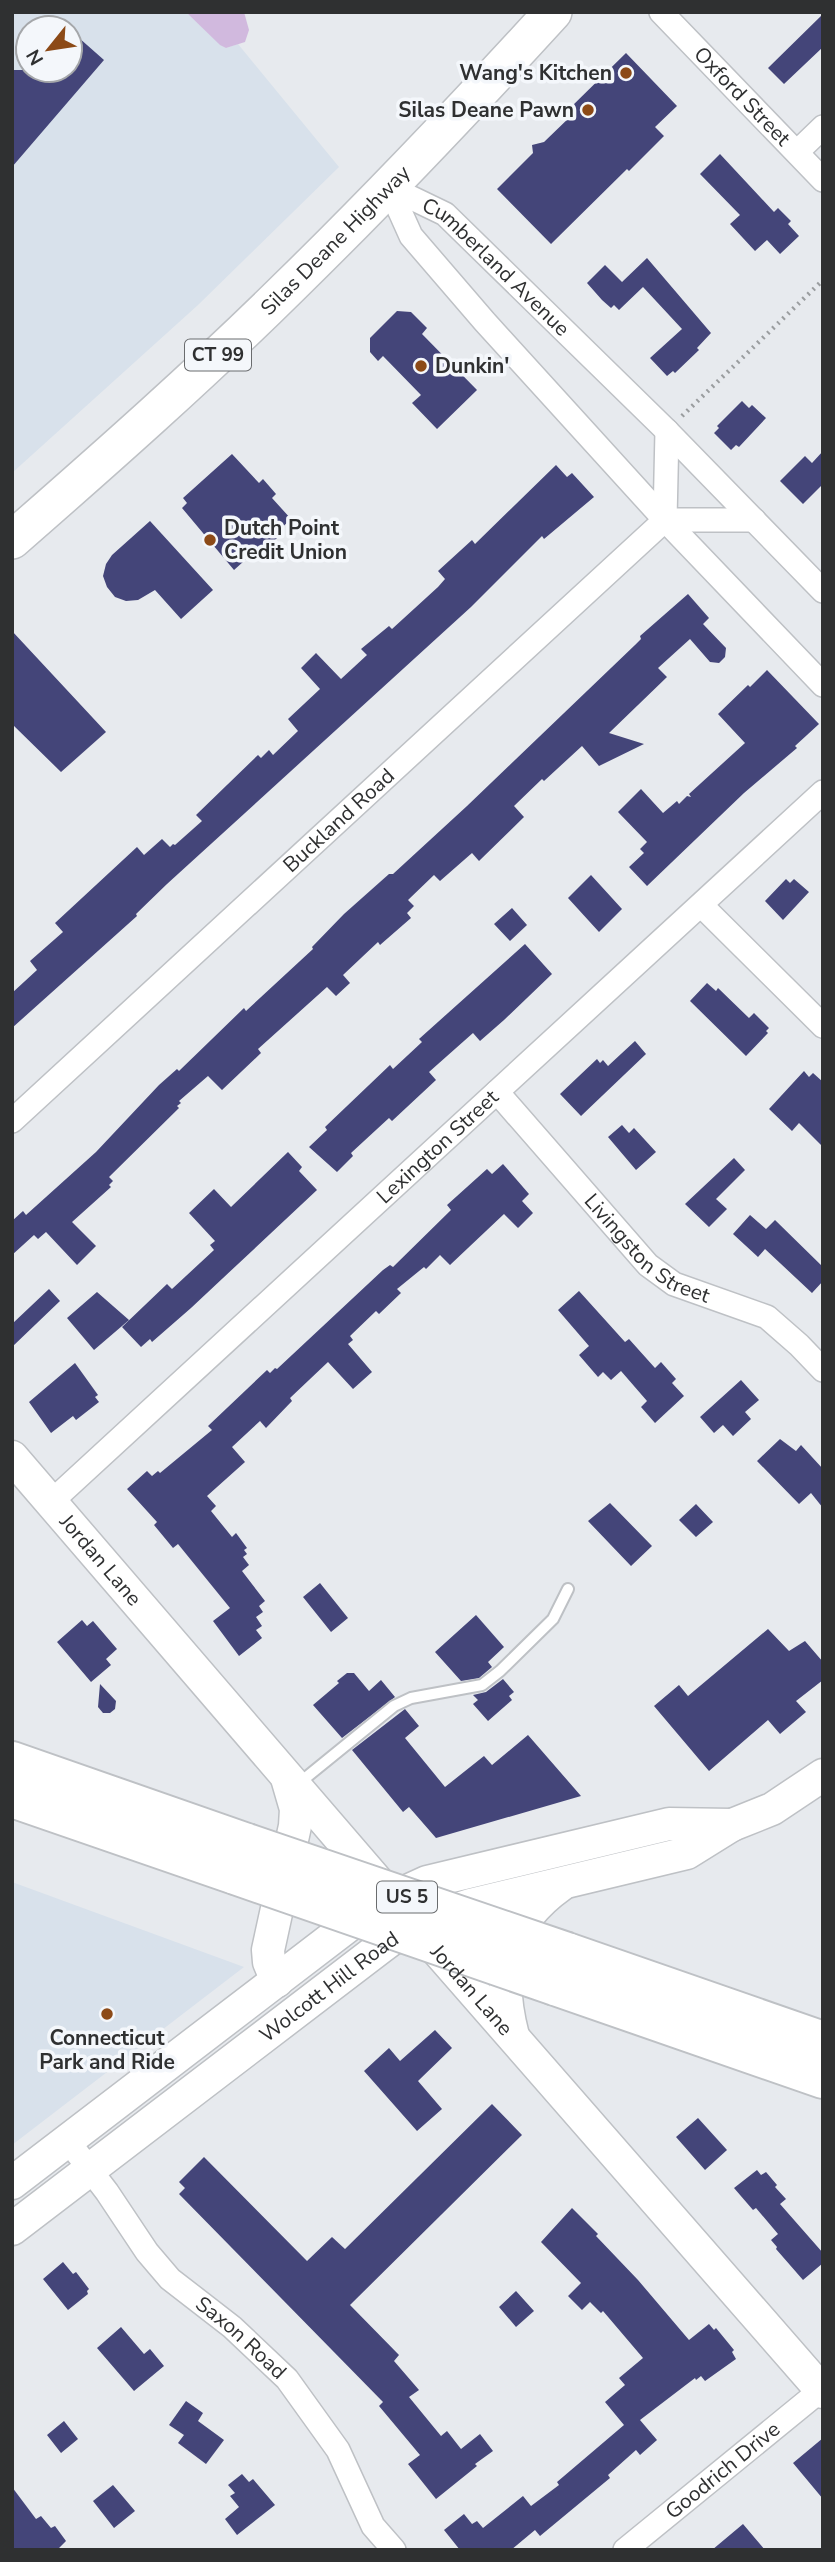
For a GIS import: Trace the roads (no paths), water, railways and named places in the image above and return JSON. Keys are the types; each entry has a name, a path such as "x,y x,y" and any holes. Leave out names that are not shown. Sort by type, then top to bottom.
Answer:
{"highway":[{"name":"US 5","path":"12,1761 241,1859"},
{"name":"US 5","path":"12,1798 241,1859 561,1969 823,2079"},
{"name":"US 5","path":"561,1969 823,2040"}],"main road":[{"name":"Silas Deane Highway","path":"12,540 212,361 388,187 553,12"},
{"name":"Jordan Lane","path":"12,1457 822,2391"},
{"name":"Wolcott Hill Road","path":"12,2229 380,1947 416,1926 470,1905 687,1853 732,1825 772,1809 823,1774"},
{"path":"276,1980 269,1962 268,1950 294,1836 296,1818 291,1779"},
{"name":"Wolcott Hill Road","path":"12,2183 357,1919 392,1898 427,1882 669,1824 732,1825"},
{"path":"634,1832 642,1864"},
{"path":"514,2038 505,1985 513,1944 532,1909 565,1882"}],"street":[{"name":"Oxford Street","path":"660,12 823,180"},
{"path":"797,152 823,127"},
{"name":"Cumberland Avenue","path":"388,187 445,214 673,425 754,520 823,590"},
{"name":"Cumberland Avenue","path":"388,187 411,236 485,322 665,520 823,685"},
{"path":"673,425 665,520 754,520"},
{"name":"Buckland Road","path":"12,1121 665,520"},
{"name":"Lexington Street","path":"51,1502 823,792"},
{"path":"701,905 823,1026"},
{"name":"Livingston Street","path":"498,1092 648,1265 674,1284 767,1317 823,1370"},
{"name":"Saxon Road","path":"68,2141 146,2252 170,2279 232,2327 287,2379 338,2450 373,2526 394,2550"},
{"name":"Goodrich Drive","path":"625,2550 822,2391"}],"lane":[{"path":"291,1779 394,1706 411,1698 482,1685 553,1619 568,1589"}],"place":[{"name":"Wang's Kitchen","path":"626,73"},
{"name":"Silas Deane Pawn","path":"588,110"},
{"name":"Dunkin'","path":"421,366"},
{"name":"Dutch Point Credit Union","path":"210,540"},
{"name":"Connecticut Park and Ride","path":"107,2014"}]}
